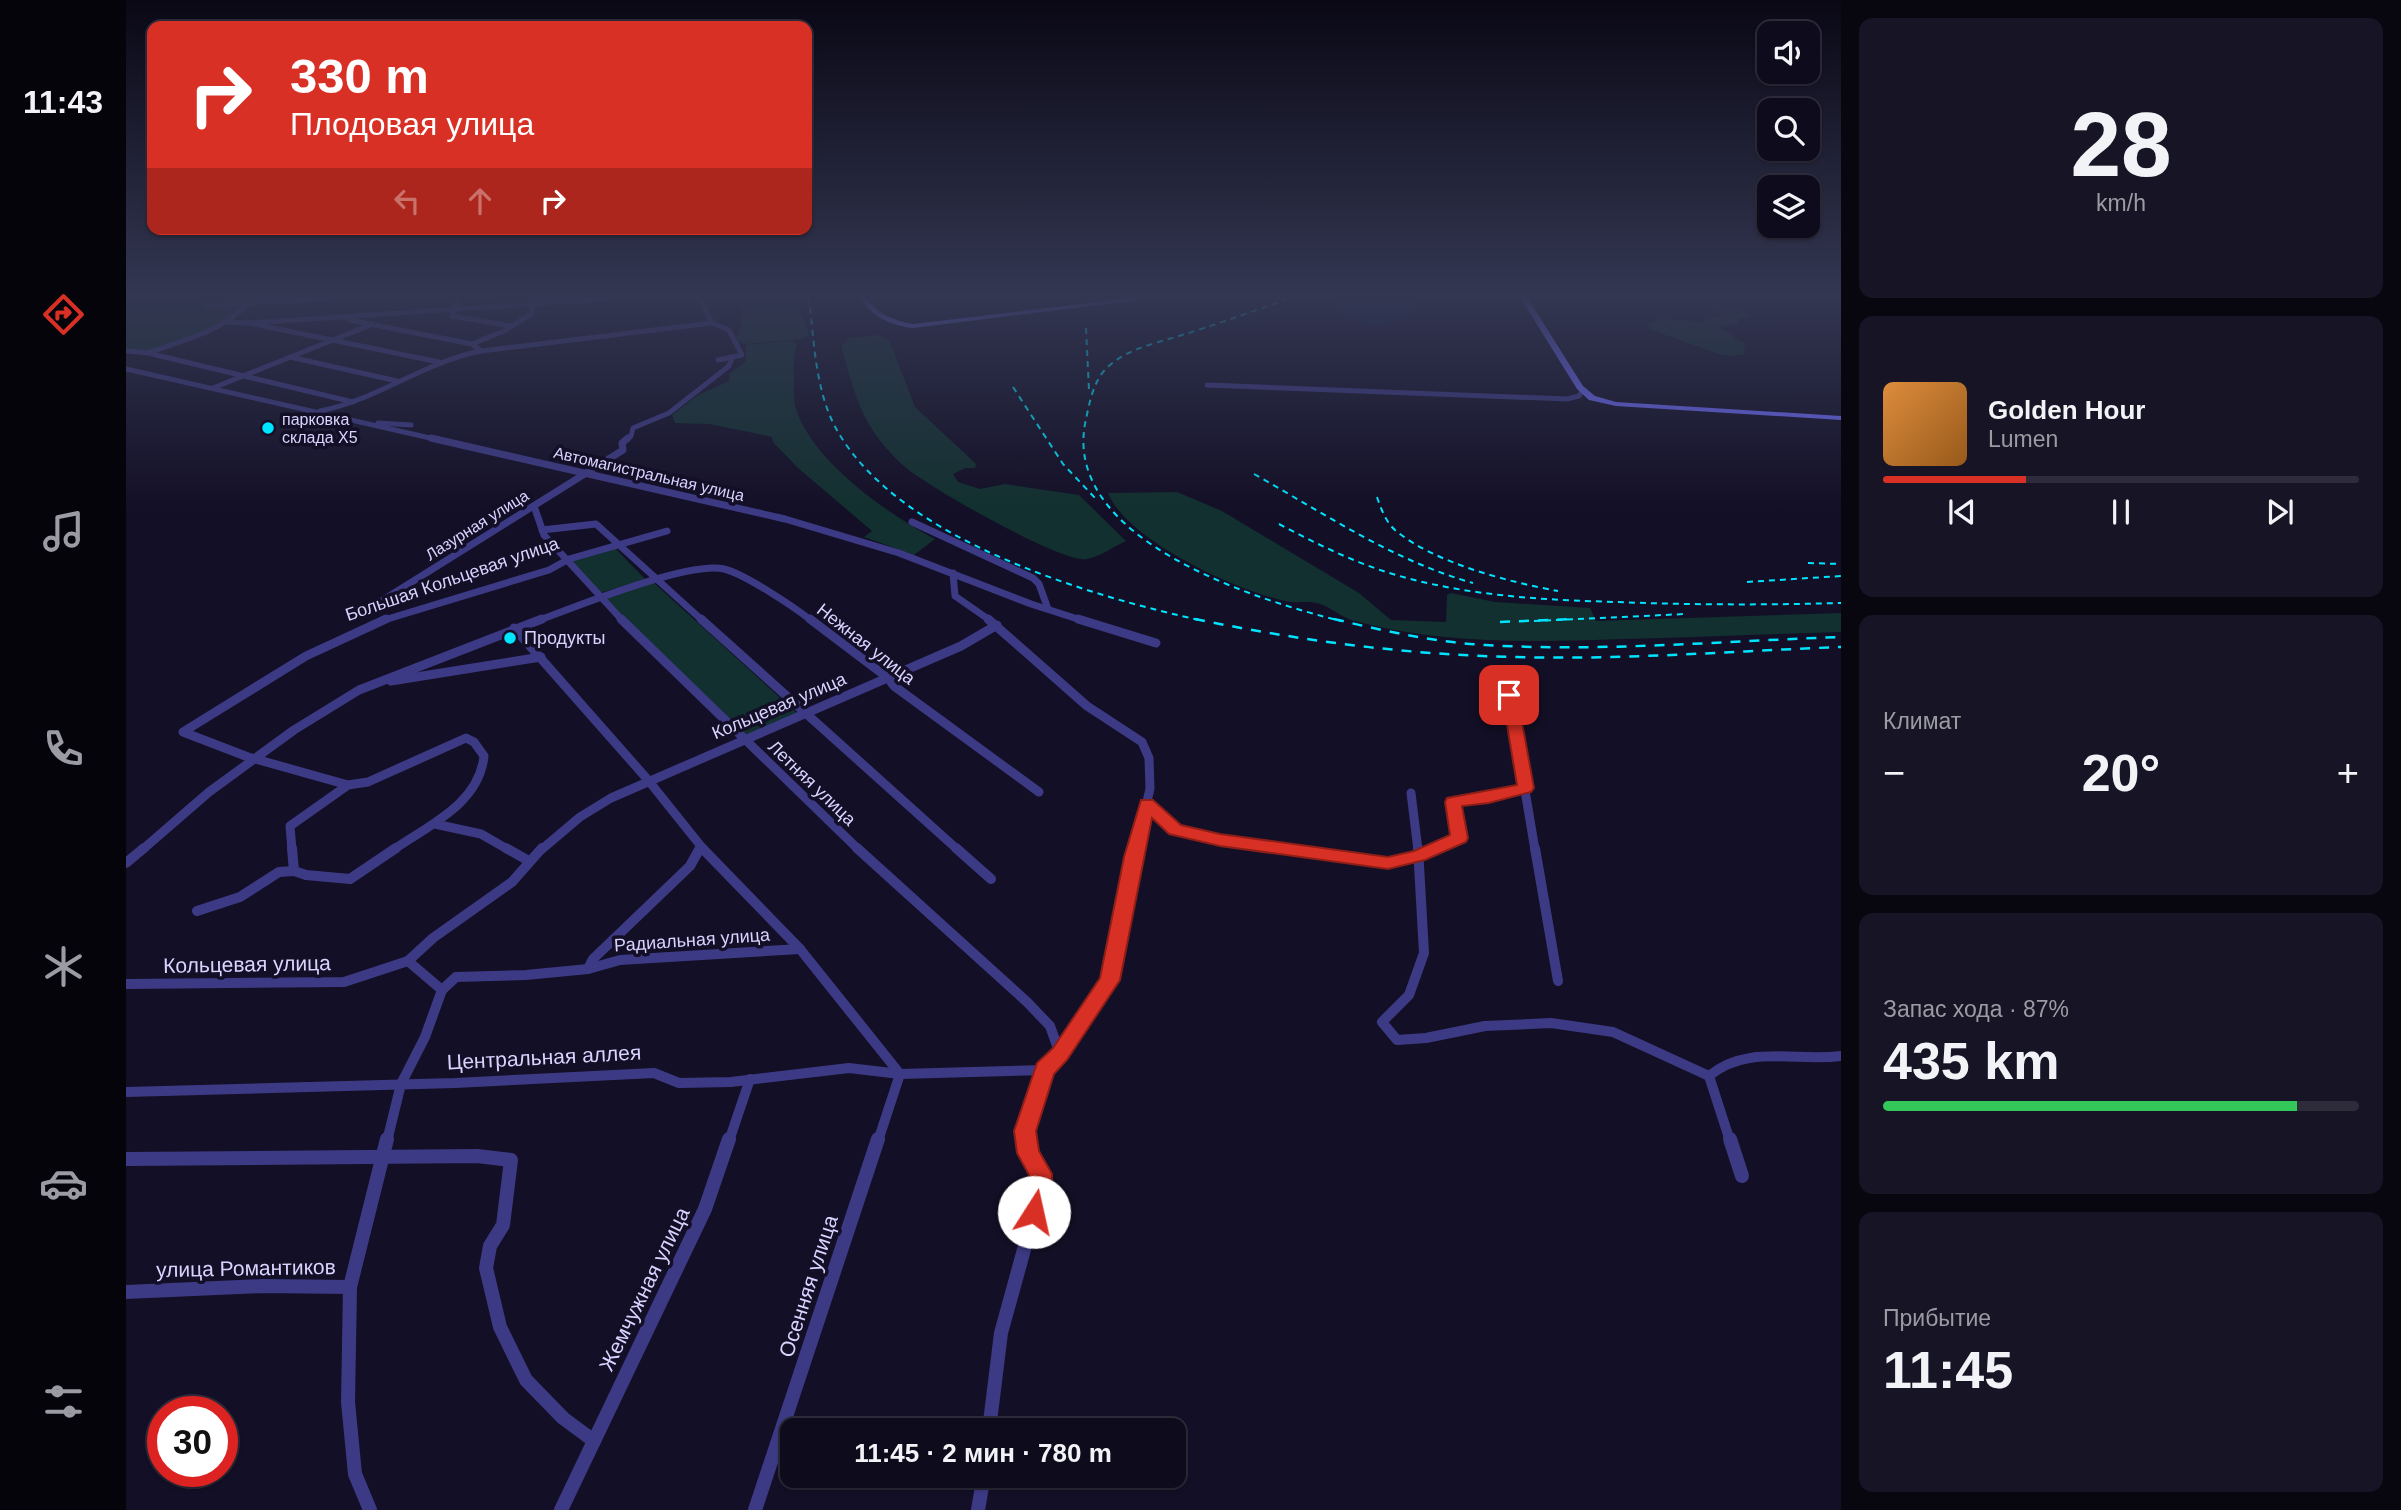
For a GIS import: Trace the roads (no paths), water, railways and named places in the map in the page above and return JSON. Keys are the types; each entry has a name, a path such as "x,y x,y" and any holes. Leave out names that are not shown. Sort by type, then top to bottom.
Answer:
{"street":[{"path":"208,367 353,402"},
{"path":"211,388 265,367"},
{"path":"334,367 397,381"},
{"path":"311,412 336,409 427,367"},
{"name":"Лазурная улица","path":"383,600 623,450 622,443 631,436 633,428 669,413 727,367"},
{"path":"1568,367 1583,390 1592,398 1616,404 1841,418"},
{"name":"Автомагистральная улица","path":"126,369 785,519 863,542 1048,609 1156,642"},
{"path":"1207,386 1567,399 1579,396 1583,390"},
{"path":"363,424 411,425"},
{"name":"Летняя улица","path":"534,506 542,530 600,598 842,835 1027,1002 1050,1026 1060,1054"},
{"path":"912,522 1033,578 1039,584 1048,609"},
{"path":"542,530 596,524 991,879"},
{"name":"Большая Кольцевая улица","path":"257,758 183,732 273,676 348,634 567,562 569,559 667,531"},
{"name":"Нежная улица","path":"656,579 707,569 724,569 789,603 888,678 894,687 1039,792"},
{"path":"953,573 955,596 997,625 1087,706 1142,742 1149,758 1150,789 1133,857 1110,980 1060,1054 1045,1070 1025,1131 1028,1153 1040,1174 1041,1188 1001,1333 990,1418"},
{"path":"126,863 209,792 294,730 359,690 514,628 656,579"},
{"name":"Кольцевая улица","path":"126,984 344,982 408,961 433,938 512,882 528,861 580,817 611,798 961,646 997,625"},
{"path":"514,628 648,780"},
{"path":"377,683 541,657"},
{"path":"1509,695 1558,981"},
{"path":"197,911 246,894 268,876 283,870 306,876 350,879 447,816 482,775 484,756 474,742 466,738 368,782 348,785 257,758"},
{"name":"Радиальная улица","path":"648,780 701,846 800,949 900,1074"},
{"path":"294,871 290,826 348,785"},
{"path":"1147,804 1175,830 1220,840 1388,863 1419,856 1460,838 1453,802 1525,788"},
{"path":"1411,793 1419,856 1424,953 1409,995 1382,1022 1397,1040 1426,1038 1485,1026 1552,1023 1613,1032 1709,1076 1742,1176"},
{"path":"435,824 481,834 528,861"},
{"name":"Радиальная улица","path":"588,969 593,959 690,866 701,846"},
{"name":"Радиальная улица","path":"588,969 620,960 800,949"},
{"path":"408,961 442,990"},
{"path":"350,1287 401,1084 425,1037 442,990 456,977 526,975 588,969"},
{"path":"1709,1076 1726,1063 1759,1057 1829,1059 1841,1056"},
{"name":"Центральная аллея","path":"126,1092 653,1073 679,1083 750,1079 849,1068 900,1074 1045,1070"},
{"name":"Осенняя улица","path":"755,1510 900,1074"},
{"name":"Жемчужная улица","path":"561,1510 705,1209 750,1079"},
{"path":"126,1159 477,1156 511,1160 503,1225 490,1246 486,1268 500,1327 526,1380 563,1418 594,1441"},
{"name":"улица Романтиков","path":"126,1292 263,1286 350,1287 348,1402 355,1474 370,1510"},
{"path":"978,1510 982,1488"}],"railway":[{"path":"817,367 824,400 838,432 867,470 905,504 951,533 1001,558 1054,579 1198,620"},
{"path":"1088,367 1089,390"},
{"path":"1108,367 1095,385 1085,424 1086,465 1104,501 1134,532 1173,558 1262,598 1341,621"},
{"path":"1013,387 1063,464 1096,499"},
{"path":"1254,474 1388,549 1444,574 1473,583"},
{"path":"1377,497 1392,527 1430,552 1473,570 1558,591"},
{"path":"1279,524 1366,565 1423,582 1478,592 1534,598 1645,603 1841,603"},
{"path":"1808,563 1841,564"},
{"path":"1747,582 1841,576"},
{"path":"1534,621 1685,614"},
{"path":"1334,619 1447,641 1530,647 1619,647 1841,637"},
{"path":"1500,622 1574,619"},
{"path":"1198,620 1355,646 1476,656 1558,658 1841,647"},
{"path":"1198,620 1204,621"}],"place":[{"name":"парковка склада X5","path":"268,428"},
{"name":"Продукты","path":"510,638"}]}
